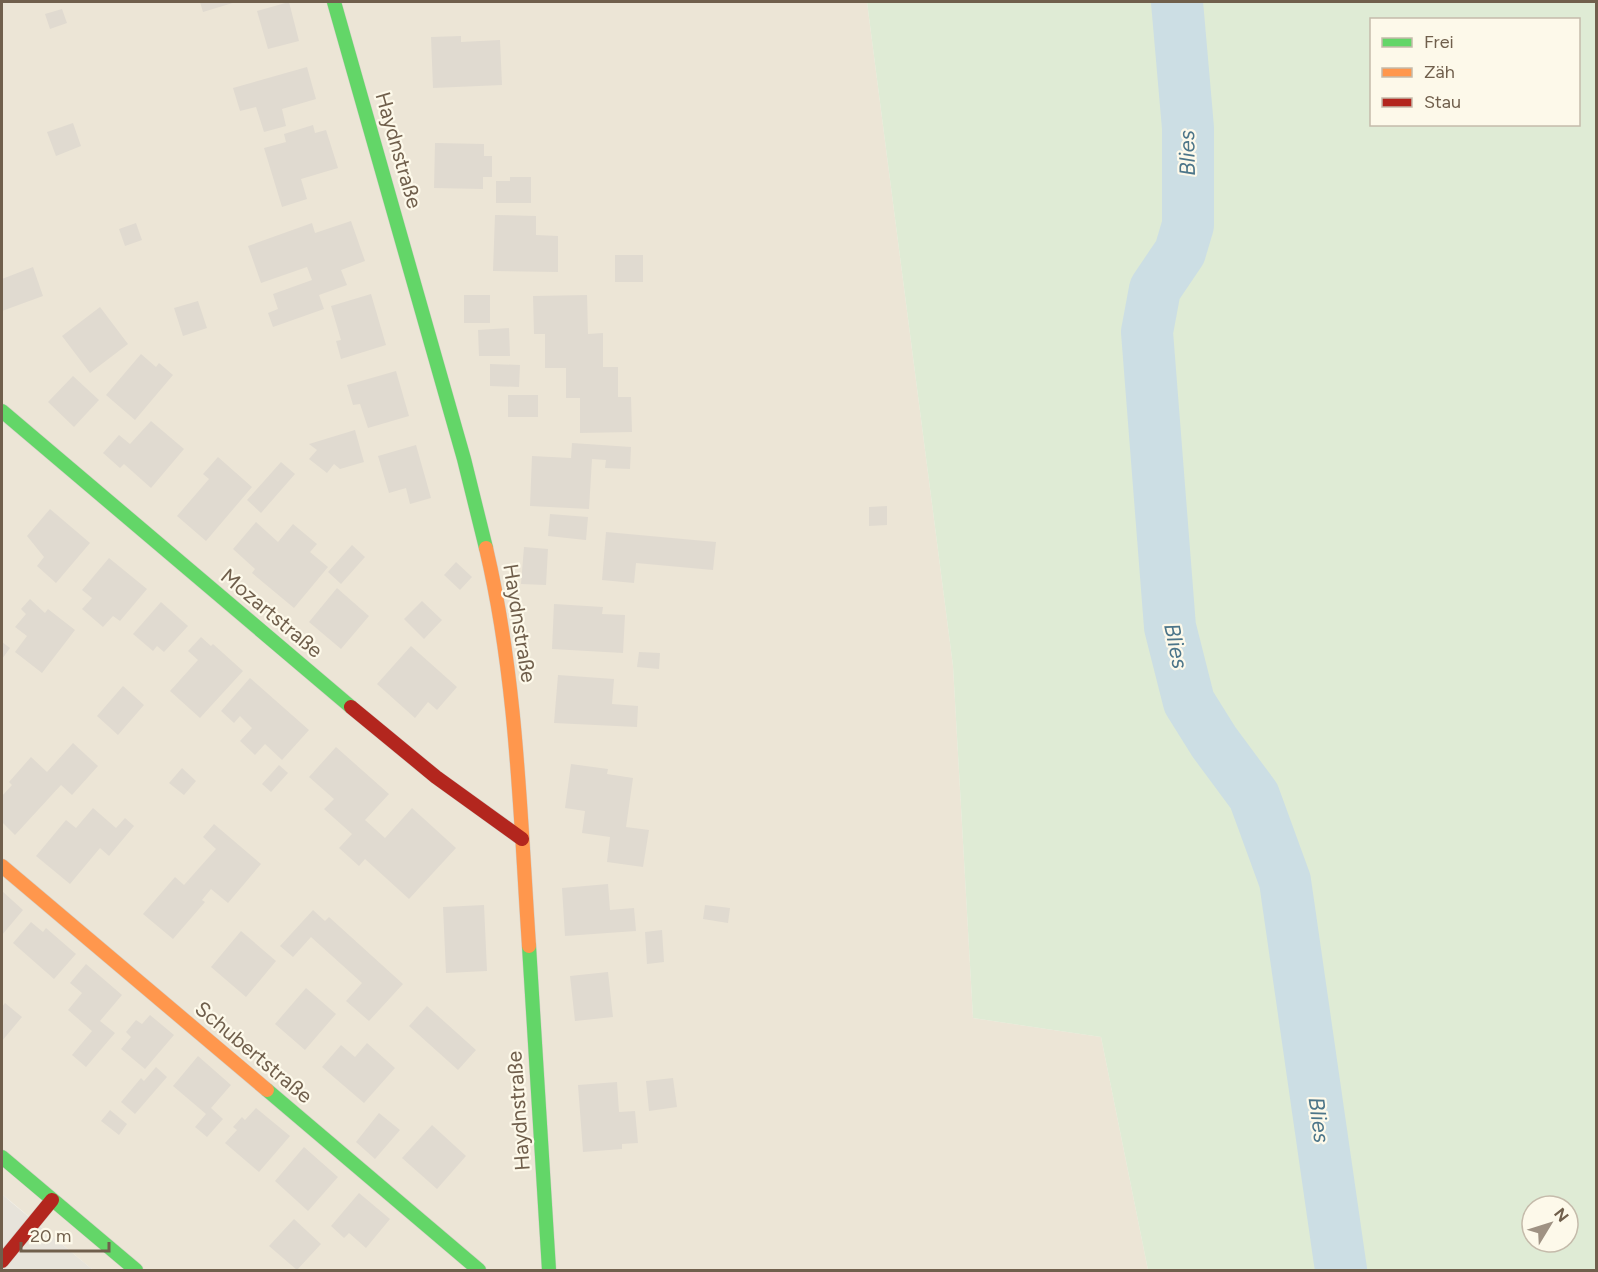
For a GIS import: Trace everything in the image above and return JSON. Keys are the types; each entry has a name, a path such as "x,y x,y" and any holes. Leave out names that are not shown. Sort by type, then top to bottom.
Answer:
{"street":[{"name":"Haydnstraße","path":"334,2 464,459 497,596 508,669 522,839 549,1270"},
{"name":"Mozartstraße","path":"2,411 424,768 479,811 522,839"},
{"name":"Schubertstraße","path":"2,866 479,1270"},
{"path":"2,1157 136,1270"},
{"path":"2,1261 52,1200"}],"shaded area":[{"path":"2,2 867,2 953,666 973,1018 1101,1037 1148,1270 93,1270 2,1194"},
{"path":"2,1194 12,1203 93,1270 2,1270"}],"green space":[{"path":"867,2 1596,2 1596,1270 1148,1270 1101,1037 973,1018 953,666"}],"building":[{"path":"200,2 236,2 203,12"},
{"path":"289,2 299,41 268,49 257,11"},
{"path":"62,9 67,23 50,29 45,14"},
{"path":"461,36 461,42 500,40 502,85 433,88 431,37"},
{"path":"307,67 316,99 282,109 286,126 264,132 256,107 240,111 233,88"},
{"path":"73,123 81,146 56,156 47,132"},
{"path":"313,125 315,133 326,130 338,168 301,179 307,199 282,207 264,148 286,142 284,134"},
{"path":"435,143 484,144 484,156 492,156 492,177 483,177 483,189 434,188"},
{"path":"510,177 531,177 531,203 496,203 496,181 510,181"},
{"path":"495,215 536,216 536,235 558,236 558,272 493,271"},
{"path":"351,221 365,261 341,270 347,285 319,295 324,309 273,327 268,313 278,309 273,294 312,280 307,267 261,283 248,246 312,223 315,233"},
{"path":"136,223 142,240 125,246 119,229"},
{"path":"615,255 643,255 643,282 615,282"},
{"path":"33,267 43,296 2,311 2,279"},
{"path":"371,294 386,345 341,359 336,341 341,340 331,306"},
{"path":"464,295 490,295 490,323 464,323"},
{"path":"587,295 588,334 603,333 603,367 618,367 618,397 631,397 632,432 580,433 580,398 566,398 566,368 545,368 545,334 534,334 533,296"},
{"path":"198,301 207,328 183,336 174,308"},
{"path":"100,307 128,344 90,373 62,336"},
{"path":"509,328 510,356 479,356 478,330"},
{"path":"141,354 156,367 159,363 173,375 135,420 106,395"},
{"path":"490,364 520,365 519,387 490,386"},
{"path":"396,371 409,416 368,428 360,404 353,405 347,385"},
{"path":"73,376 99,400 74,427 48,402"},
{"path":"508,395 538,395 538,417 508,417"},
{"path":"151,421 184,449 151,488 124,464 120,468 103,453 119,435 130,444"},
{"path":"355,430 364,462 340,469 334,464 327,473 309,459 317,450 309,444"},
{"path":"572,443 631,447 630,469 605,468 606,460 592,459 589,509 530,506 532,456 571,458"},
{"path":"416,445 431,498 410,504 406,488 389,493 378,456"},
{"path":"218,457 252,487 206,541 177,516 209,479 203,474"},
{"path":"281,462 295,474 261,513 247,500"},
{"path":"887,506 887,525 869,526 869,507"},
{"path":"50,509 90,543 56,583 37,566 44,557 27,536"},
{"path":"550,514 588,517 586,540 548,536"},
{"path":"256,522 278,542 293,524 317,544 310,552 328,567 294,608 252,573 255,569 233,549"},
{"path":"606,532 716,542 713,570 636,563 634,583 602,580"},
{"path":"352,545 365,557 341,584 328,572"},
{"path":"524,547 548,549 546,585 521,584"},
{"path":"109,558 147,589 120,621 113,616 103,627 82,609 92,598 82,590"},
{"path":"456,562 472,577 460,590 444,575"},
{"path":"337,588 369,616 341,649 309,622"},
{"path":"30,599 45,613 48,609 75,630 42,673 15,652 27,636 15,627 26,614 21,609"},
{"path":"422,601 442,620 424,639 404,619"},
{"path":"161,602 188,626 164,652 157,646 153,651 133,634"},
{"path":"554,604 603,607 602,614 625,615 623,653 552,649"},
{"path":"201,637 211,646 213,644 243,671 200,718 170,691 198,660 188,651"},
{"path":"2,642 10,648 2,659"},
{"path":"411,646 457,687 437,710 428,702 415,718 377,684"},
{"path":"639,652 660,653 659,669 637,667"},
{"path":"558,675 614,679 612,704 638,706 637,727 554,723"},
{"path":"250,678 309,730 282,760 265,744 255,755 240,741 252,728 240,716 234,723 221,711"},
{"path":"123,686 144,705 118,735 97,716"},
{"path":"73,743 98,766 72,795 61,785 15,835 2,822 2,796 12,785 9,782 31,757 47,772"},
{"path":"336,747 389,794 365,820 385,838 412,808 456,848 409,899 365,859 359,866 339,848 352,834 324,809 334,799 309,777"},
{"path":"571,764 608,769 607,774 633,778 626,827 649,830 643,867 607,862 610,837 582,833 585,811 565,808"},
{"path":"279,765 288,773 271,792 262,784"},
{"path":"182,768 196,781 184,795 169,783"},
{"path":"93,808 116,828 125,818 134,826 109,856 100,848 70,884 36,856 66,820 76,828"},
{"path":"214,824 261,864 228,903 211,889 202,900 205,902 173,939 143,914 175,877 184,885 216,849 203,837"},
{"path":"608,884 610,910 634,908 636,931 565,936 562,888"},
{"path":"2,891 23,910 2,935"},
{"path":"484,905 487,971 446,973 443,907"},
{"path":"705,905 730,908 728,923 703,919"},
{"path":"313,910 325,921 329,917 403,984 369,1021 346,1001 362,983 311,937 293,957 280,946"},
{"path":"31,922 43,932 46,928 76,954 54,979 13,943"},
{"path":"662,930 664,962 647,964 645,932"},
{"path":"241,931 276,961 246,997 211,967"},
{"path":"86,964 122,995 100,1021 115,1033 86,1067 72,1055 92,1031 68,1010 82,993 70,983"},
{"path":"608,972 613,1017 575,1021 570,976"},
{"path":"306,988 336,1014 305,1050 275,1024"},
{"path":"5,1003 22,1017 2,1041 2,1007"},
{"path":"427,1006 476,1050 458,1070 409,1026"},
{"path":"150,1015 174,1035 145,1069 121,1049 131,1037 126,1032 136,1020 142,1024"},
{"path":"367,1043 395,1068 364,1103 322,1067 341,1045 355,1057"},
{"path":"198,1056 231,1085 211,1108 223,1119 207,1137 195,1127 206,1114 173,1086"},
{"path":"156,1067 167,1077 135,1114 121,1102 141,1078 144,1081"},
{"path":"673,1078 677,1107 649,1111 646,1081"},
{"path":"617,1082 619,1112 635,1111 638,1143 622,1144 622,1149 583,1152 578,1085"},
{"path":"256,1108 290,1136 259,1172 225,1143 237,1130 233,1127 242,1117 245,1120"},
{"path":"110,1110 127,1124 119,1135 101,1121"},
{"path":"379,1113 400,1130 375,1159 356,1142"},
{"path":"432,1125 466,1156 437,1189 402,1158"},
{"path":"304,1147 338,1177 308,1211 275,1181"},
{"path":"359,1193 390,1219 366,1248 349,1233 344,1238 331,1226"},
{"path":"294,1219 321,1244 297,1270 269,1246"}],"waterway":[{"name":"Blies","path":"1177,2 1188,128 1188,225 1180,252 1155,289 1147,332 1170,627 1189,702 1214,742 1254,796 1285,881 1341,1270"}],"traffic: fast":[{"path":"334,2 464,459 486,548"},
{"path":"2,411 351,707"},
{"path":"529,946 549,1270"},
{"path":"267,1090 479,1270"},
{"path":"2,1157 136,1270"}],"traffic: slow":[{"path":"486,548 505,647 511,696 529,946"},
{"path":"2,866 267,1090"}],"traffic: jam":[{"path":"351,707 436,777 522,839"},
{"path":"2,1261 52,1200"}]}
